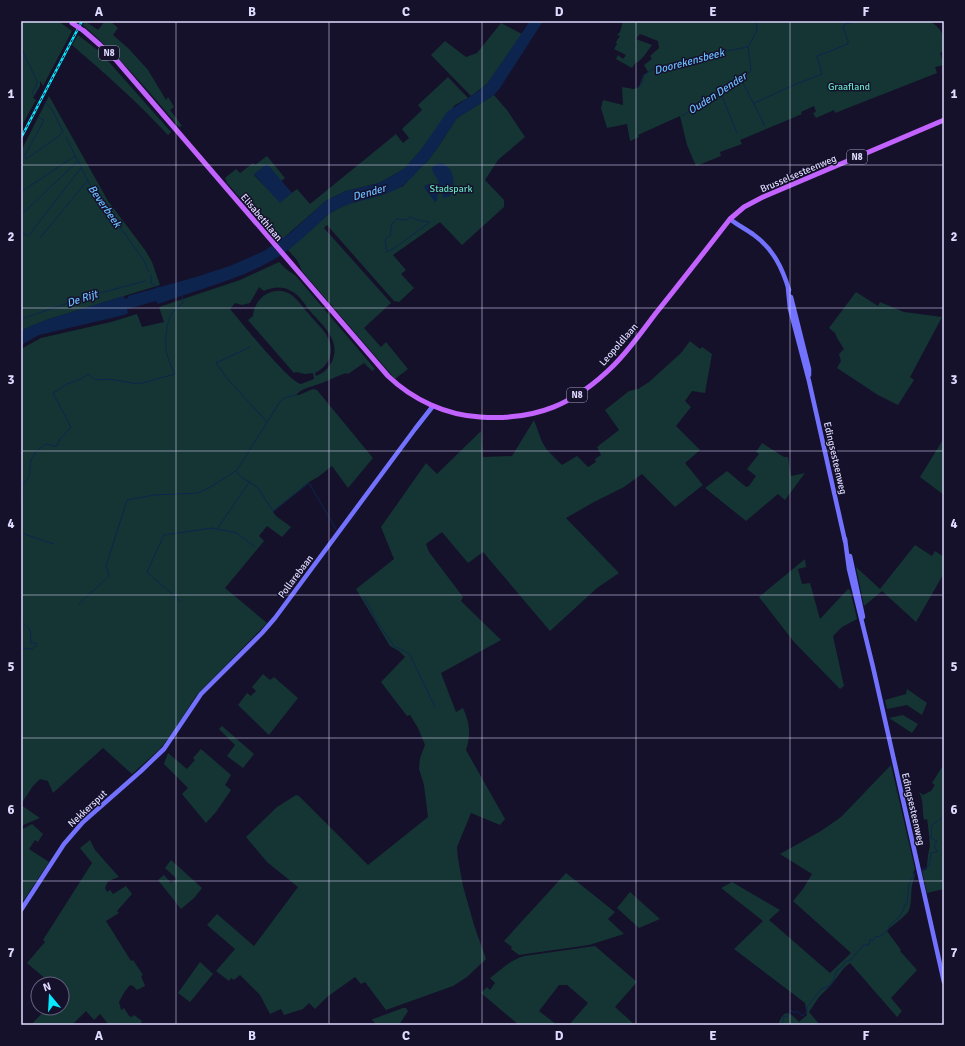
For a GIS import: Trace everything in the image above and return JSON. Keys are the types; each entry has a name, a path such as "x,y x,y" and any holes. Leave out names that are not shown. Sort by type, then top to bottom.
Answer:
{"main road":[{"name":"Elisabethlaan","path":"70,22 84,31 117,61 269,240 388,376 411,395 434,406"},
{"name":"Brusselsesteenweg","path":"730,220 744,208 763,197 944,120"},
{"name":"Edingsesteenweg","path":"730,220 756,236 774,256 785,275 792,316 809,381 845,539 849,569 944,982"},
{"name":"Leopoldlaan","path":"434,406 468,416 496,418 527,415 545,411 562,404 579,394 615,364 730,220"},
{"name":"Pollarebaan","path":"164,749 201,694 262,634 415,429 434,406"},
{"name":"Nekkersput","path":"21,910 64,844 83,822 164,749"}],"green space":[{"path":"21,21 58,21 72,31 43,86 40,81 40,86 33,98 36,100 21,127"},
{"path":"85,21 98,30 105,21 110,21 118,28 113,35 129,49 148,70 166,100 168,97 174,107 170,110 182,126 178,126 121,61 83,25"},
{"name":"Graafland","path":"623,21 930,21 941,31 942,34 944,51 940,53 944,65 935,67 937,73 835,113 834,110 816,118 813,113 816,112 814,106 801,112 802,114 740,140 742,144 720,152 721,156 696,166 687,145 680,116 638,135 639,137 630,141 627,124 607,128 601,108 603,100 623,105 622,87 634,89 639,87 643,76 648,72 644,65 652,59 650,56 659,48 658,41 640,34 636,39 652,45 644,56 637,63 636,62 632,68 616,59 618,55 623,59 626,55 614,49 620,36 617,35 620,32"},
{"path":"501,23 522,34 487,84 471,96 431,55 445,41 466,57 477,53"},
{"path":"78,35 100,52 171,132 168,135 122,89 72,45"},
{"path":"448,77 468,98 455,105 420,151 404,169 379,183 346,191 327,200 280,241 260,221 227,183 225,178 236,169 240,173 253,163 255,165 267,156 285,178 281,181 267,164 254,175 280,202 297,189 310,204 396,134 403,143 409,138 402,129 422,110 418,105"},
{"name":"Stadspark","path":"494,95 507,110 525,137 498,160 485,180 504,200 504,207 462,245 440,222 393,255 406,270 401,274 414,288 399,302 394,301 327,225 324,228 391,303 364,328 381,347 386,342 408,369 395,379 302,271 297,260 288,250 330,213 347,204 381,195 403,186 426,163 457,118"},
{"path":"49,96 108,201 145,250 152,262 160,285 49,319 21,331 21,151"},
{"path":"279,262 296,276 375,369 372,371 364,363 348,374 346,373 307,388 296,395 313,389 317,390 373,458 348,488 332,466 309,482 273,512 291,527 282,537 267,526 259,536 264,541 225,588 267,623 196,696 173,732 160,749 132,774 103,748 53,793 48,781 40,779 33,786 21,804 21,349 41,338 111,322 137,314 142,327 164,322 159,307 240,280","holes":["259,287 264,291 274,288 281,288 294,292 329,333 334,345 335,352 333,359 330,365 322,373 316,376 315,373 324,367 331,354 330,343 322,329 293,296 284,291 266,294 261,298 254,309 253,316 248,320 294,373 313,373 314,379 301,384 295,381 276,363 230,309 235,303 242,305 250,303"]},
{"path":"856,292 878,306 880,302 904,312 942,317 910,377 914,380 898,405 878,395 837,368 841,361 839,354 844,349 835,333 829,328"},
{"path":"690,341 700,349 702,347 712,354 705,393 692,391 685,401 691,407 676,426 700,450 685,463 703,485 675,507 642,474 624,487 566,518 619,573 597,588 550,631 483,552 468,563 442,532 426,544 429,552 463,597 461,601 501,640 441,673 456,712 463,708 467,719 469,739 466,750 505,819 500,825 471,813 457,847 463,886 474,925 486,959 467,977 453,986 386,1010 365,982 361,984 355,977 327,997 315,1009 309,1003 303,1009 284,1015 281,1009 270,1014 260,995 240,975 234,980 231,978 229,981 216,971 235,949 207,925 217,914 254,946 298,887 267,862 246,837 277,807 296,795 299,796 368,865 428,817 424,785 419,769 420,758 425,745 418,728 410,715 407,716 381,682 405,657 399,651 390,646 356,589 394,559 381,527 426,463 437,474 481,431 483,457 512,456 534,420 542,442 547,450 562,465 577,456 588,467 596,462 595,459 601,455 597,447 619,430 605,410 629,391 638,389 649,382 681,353"},
{"path":"944,438 944,495 920,477"},
{"path":"762,443 784,457 788,457 791,476 805,473 785,500 778,494 746,521 705,488 727,471 746,487 749,486 756,476 747,469 759,454 756,452"},
{"path":"915,545 932,556 935,551 944,557 944,573 916,622 882,591 864,606 856,567 880,589"},
{"path":"805,559 806,567 798,569 802,584 810,583 820,619 848,589 850,590 857,619 842,627 833,636 844,686 840,689 794,642 759,597"},
{"path":"263,674 270,680 274,677 298,698 269,735 238,705 247,693 251,696 256,691 252,687"},
{"path":"907,689 927,703 922,715 907,705 887,709 885,700 906,694"},
{"path":"903,715 918,724 912,733 889,718"},
{"path":"222,726 254,754 243,768 227,756 235,745 219,729"},
{"path":"201,749 231,775 225,785 231,790 216,812 206,823 182,794 188,788 164,764 168,753 187,769 195,760 193,758"},
{"path":"944,764 944,889 927,893 922,871 927,869 930,841 927,819 924,820 921,795 919,792 923,795 931,791 935,785 932,783"},
{"path":"891,765 915,869 913,873 915,876 912,885 909,910 906,915 887,931 901,950 900,951 917,970 891,998 902,1011 897,1017 850,963 819,997 809,1012 820,1025 778,1025 782,1016 787,1013 799,1022 807,1015 805,1003 734,949 763,921 721,888 732,882 780,910 769,920 830,973 851,953 793,901 803,889 812,874 780,854 821,831 841,817"},
{"path":"21,805 40,818 21,826"},
{"path":"32,824 43,834 38,842 35,840 29,849 49,862 21,904 21,830"},
{"path":"90,840 95,850 119,877 108,881 105,888 107,892 110,890 113,894 126,886 132,894 117,911 119,913 106,921 131,961 133,960 143,975 141,976 145,986 137,990 130,985 119,1002 121,1010 124,1008 129,1016 132,1017 134,1015 142,1021 140,1025 109,1025 100,1014 94,1020 86,1011 72,1025 31,1025 39,1016 70,1016 70,976 42,976 27,963 45,942 43,940 92,863 80,848"},
{"path":"171,860 202,888 194,898 181,909 158,880 164,875 171,883 177,879 165,868"},
{"path":"566,873 615,912 608,919 624,934 589,945 519,955 504,941"},
{"path":"630,892 660,919 639,928 617,908"},
{"path":"595,946 637,982 615,1007 635,1025 569,1025 588,1003 567,985 559,985 539,1011 557,1025 519,1025 481,993 487,987 490,990 495,983 490,978 519,958"},
{"path":"200,962 213,974 190,1002 178,993"},
{"path":"406,1008 408,1011 399,1025 377,1025 372,1020 373,1019"}],"water":[{"name":"Dender","path":"530,21 543,21 500,88 494,95 457,118 426,163 402,186 394,191 339,208 330,213 285,252 250,271 158,304 156,301 127,309 128,313 124,315 39,335 21,345 21,331 49,319 124,296 125,299 128,298 128,296 196,277 230,266 264,251 289,234 327,200 346,191 379,183 404,169 420,151 447,112 487,84"},
{"path":"442,163 450,169 454,182 450,196 443,198 441,189 438,189 437,201 435,202 424,186 429,184 435,186 439,183 432,168 435,165"},
{"path":"267,164 292,193 280,203 254,174"}],"waterway":[{"name":"Ouden Dender","path":"682,116 751,71 748,47 757,31 756,21"},
{"path":"786,21 789,23 792,21"},
{"path":"754,103 822,74 817,56 848,44 843,27 845,24 859,21"},
{"name":"Doorekensbeek","path":"638,87 642,84 644,75 651,70 705,55 748,47"},
{"name":"Beverbeek","path":"21,48 37,81 32,93 33,95"},
{"path":"741,79 765,126"},
{"path":"722,96 737,133"},
{"name":"Beverbeek","path":"45,102 53,111 63,132"},
{"path":"39,118 44,120 25,155 26,159 63,132"},
{"name":"Beverbeek","path":"66,137 92,189 143,259 149,272"},
{"path":"21,192 75,156"},
{"path":"21,215 77,162"},
{"path":"21,232 28,236 29,235 81,168"},
{"path":"40,238 87,181"},
{"path":"410,217 421,221 430,222 387,252 385,241 387,237 391,235 392,224 397,219 406,220 410,217"},
{"name":"Beverbeek","path":"151,275 151,283 159,288"},
{"name":"De Rijt","path":"21,319 89,296 145,281"},
{"path":"21,500 23,494 22,486 29,477 31,459 37,451 46,444 57,446 60,439 71,427 53,393 67,384 81,379 88,374 94,379 109,379 139,384 175,374 166,352 166,335 168,322 171,315 183,302 182,295"},
{"path":"250,347 216,363 225,376 266,421"},
{"path":"79,604 109,576 106,566 127,500 154,495 198,493 209,488 237,470 279,403 284,398 295,395"},
{"path":"237,472 241,477 258,488 273,511 309,483 336,529"},
{"path":"250,481 217,529 237,533 255,547"},
{"path":"180,601 147,572 164,535 212,528 217,529"},
{"path":"21,533 54,544"},
{"path":"364,597 376,620 394,646 410,655 435,707"},
{"path":"21,622 30,629 31,643 36,643 37,645 32,649 21,648"},
{"path":"922,870 929,866 931,853 937,852 934,845 937,841 931,838 932,825 944,816"},
{"path":"782,1025 784,1016 787,1017 791,1010 793,1012 798,1012 802,1016 807,1012 807,1007 821,989 829,986 833,981 837,970 841,968 846,961 851,960 864,945 869,945 870,939 873,941 876,936 879,937 888,930 890,925 899,917 904,909 904,906 907,904 909,883 916,872"}],"railway":[{"path":"21,138 82,21"}]}
